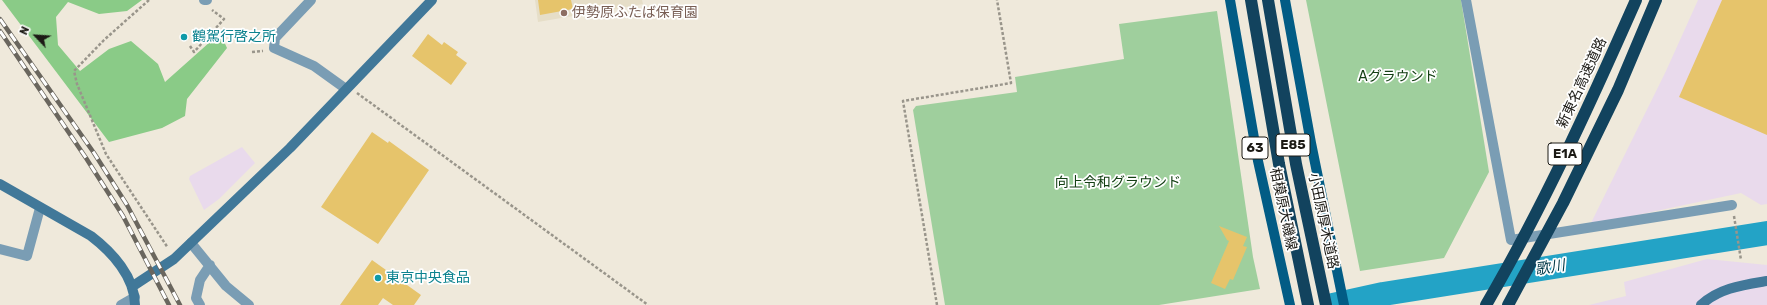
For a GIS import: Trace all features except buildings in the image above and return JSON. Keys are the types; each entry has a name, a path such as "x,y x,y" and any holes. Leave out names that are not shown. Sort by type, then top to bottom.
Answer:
{"highway":[{"name":"E85","path":"1251,0 1279,164 1304,292 1308,305"},
{"name":"小田原厚木道路","path":"1268,0 1296,164 1326,305"},
{"name":"新東名高速道路","path":"1486,305 1552,180 1601,80 1636,0"},
{"name":"E1A","path":"1508,305 1563,203 1615,97 1656,0"}],"main road":[{"name":"相模原大磯線","path":"1230,0 1258,161 1290,305"},
{"path":"1285,0 1311,143 1344,305"}],"street":[{"path":"312,0 275,38 274,48 314,66 347,88"},
{"path":"133,286 174,259 191,243 290,148 432,0"},
{"path":"1466,0 1511,240 1732,206"},
{"path":"0,184 91,236 103,245 118,263 133,286 135,301 121,305"},
{"path":"0,249 27,256 40,208"},
{"path":"191,243 226,286 249,305"},
{"path":"200,305 196,298 200,280 210,265"},
{"path":"1701,305 1708,298 1720,292 1737,286 1767,281"}],"path":[{"path":"149,0 104,40 74,71 77,84 106,154 168,248"},
{"path":"190,46 194,52 224,19 210,8 206,0"},
{"path":"937,305 903,101 1011,83 997,0"},
{"path":"347,88 648,305"},
{"path":"1736,225 1742,260"}],"shaded area":[{"name":"伊勢原ふたば保育園","path":"535,0 642,0 643,4 538,22"},
{"path":"1698,0 1767,0 1767,204 1761,205 1741,193 1590,225 1666,71"},
{"path":"242,147 255,163 219,199 204,210 189,179 190,176"},
{"path":"1707,259 1767,265 1767,305 1589,305 1626,296 1624,282"}],"green space":[{"path":"2,0 142,0 127,11 99,14 68,2 56,17 58,45 80,71 109,49 131,41 158,64 165,82 220,33 227,48 187,99 185,116 162,128 109,142"},
{"name":"Aグラウンド","path":"1306,0 1461,0 1489,172 1444,258 1360,271"},
{"name":"向上令和グラウンド","path":"1217,11 1253,257 1260,289 1159,305 945,305 913,110 916,106 1017,92 1015,77 1124,59 1119,24"}],"waterway":[{"name":"歌川","path":"1333,305 1383,294 1767,233"}],"railway":[{"path":"0,19 94,153 127,205 180,305"},
{"path":"0,31 86,158 123,216 169,305"}],"place":[{"name":"伊勢原ふたば保育園","path":"564,13"},
{"name":"鶴駕行啓之所","path":"184,37"},
{"name":"東京中央食品","path":"378,278"}]}
